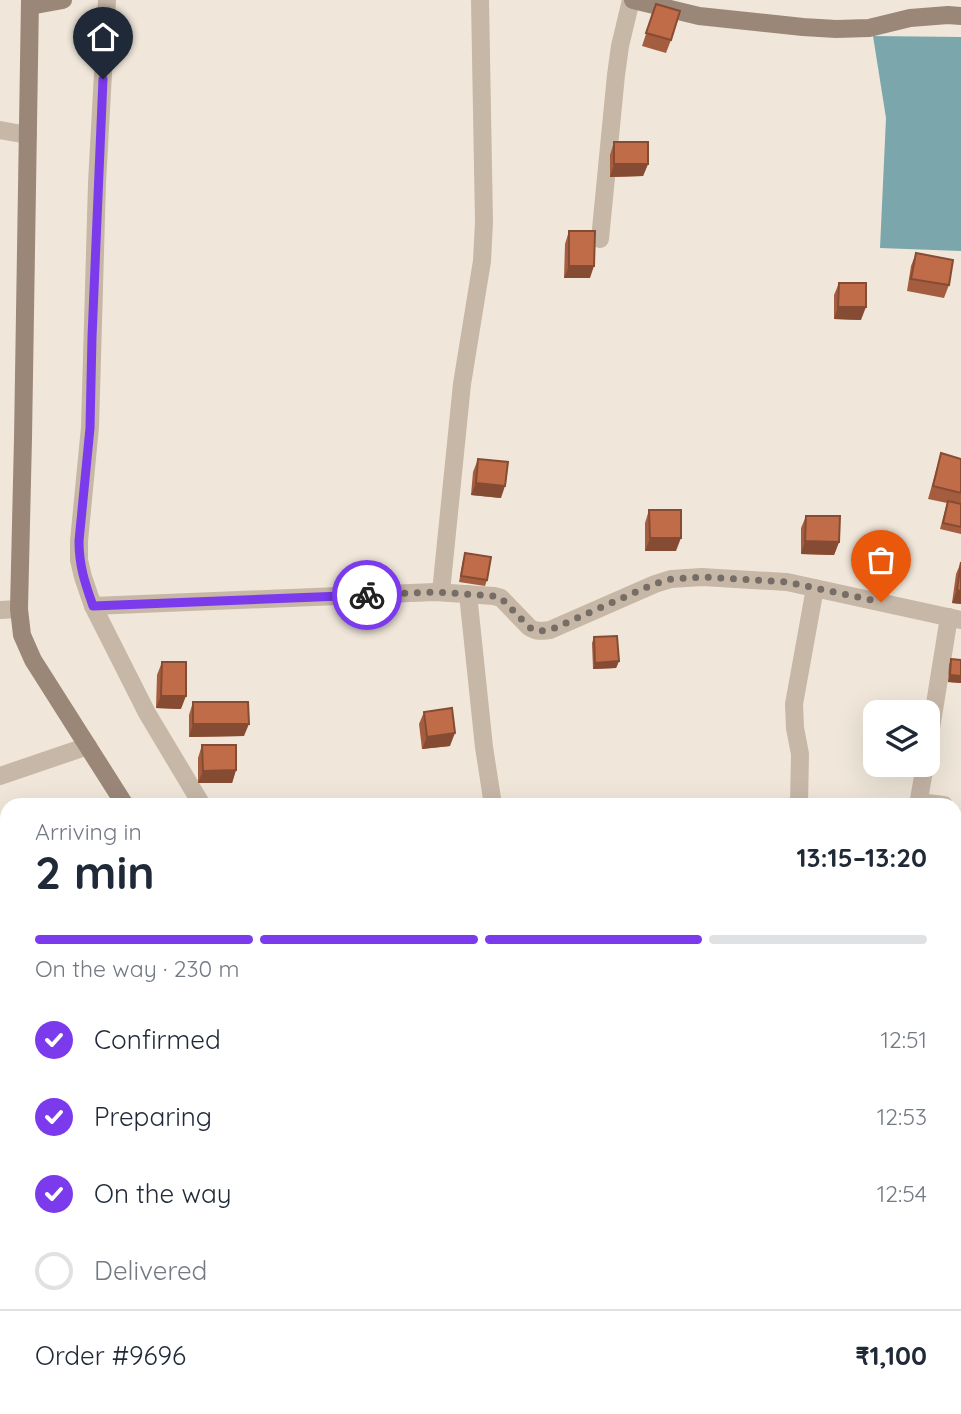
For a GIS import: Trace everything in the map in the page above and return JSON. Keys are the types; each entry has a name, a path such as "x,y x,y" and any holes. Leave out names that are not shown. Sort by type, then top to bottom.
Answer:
{"main road":[{"path":"632,0 699,16 836,29 869,28 909,18 961,16"},
{"path":"59,1 30,3 19,609 22,635 33,660 121,798"}],"street":[{"path":"107,0 97,183 90,428 79,560 93,606 147,713 198,798"},
{"path":"441,592 462,384 482,261 484,222 480,0"},
{"path":"600,239 620,46 632,0"},
{"path":"0,130 28,135"},
{"path":"93,606 441,592 501,598 529,627 534,631 541,631 550,630 671,579 702,577 787,582 955,618 938,700"},
{"path":"799,798 800,754 793,717 815,588"},
{"path":"468,594 492,798"},
{"path":"0,610 19,609"},
{"path":"0,776 88,746"},
{"path":"919,798 923,777"}],"water":[{"path":"873,36 961,37 961,251 880,248 886,118"}],"building":[{"path":"656,4 680,11 671,40 646,33"},
{"path":"614,142 648,142 648,164 614,164"},
{"path":"569,231 595,231 594,266 569,266"},
{"path":"916,253 953,260 949,285 911,279"},
{"path":"839,283 866,283 866,307 838,307"},
{"path":"941,453 961,459 961,493 933,486"},
{"path":"478,459 508,462 505,486 476,483"},
{"path":"948,501 961,504 961,527 943,523"},
{"path":"649,510 681,510 681,538 650,538"},
{"path":"806,516 840,516 839,542 805,541"},
{"path":"465,553 491,557 487,580 461,576"},
{"path":"961,562 961,591 957,590"},
{"path":"617,636 619,661 595,663 594,637"},
{"path":"951,659 961,660 961,676 950,675"},
{"path":"162,662 186,662 186,696 161,696"},
{"path":"193,702 248,702 249,724 193,724"},
{"path":"452,708 455,733 427,737 424,712"},
{"path":"202,745 236,745 236,770 203,771"}],"way so far":[{"path":"367,595 435,592 494,596 509,605 534,631 550,630 671,579 702,577 787,582 881,602"}],"route":[{"path":"103,79 97,183 90,428 79,541 79,560 93,606 367,595"}]}
